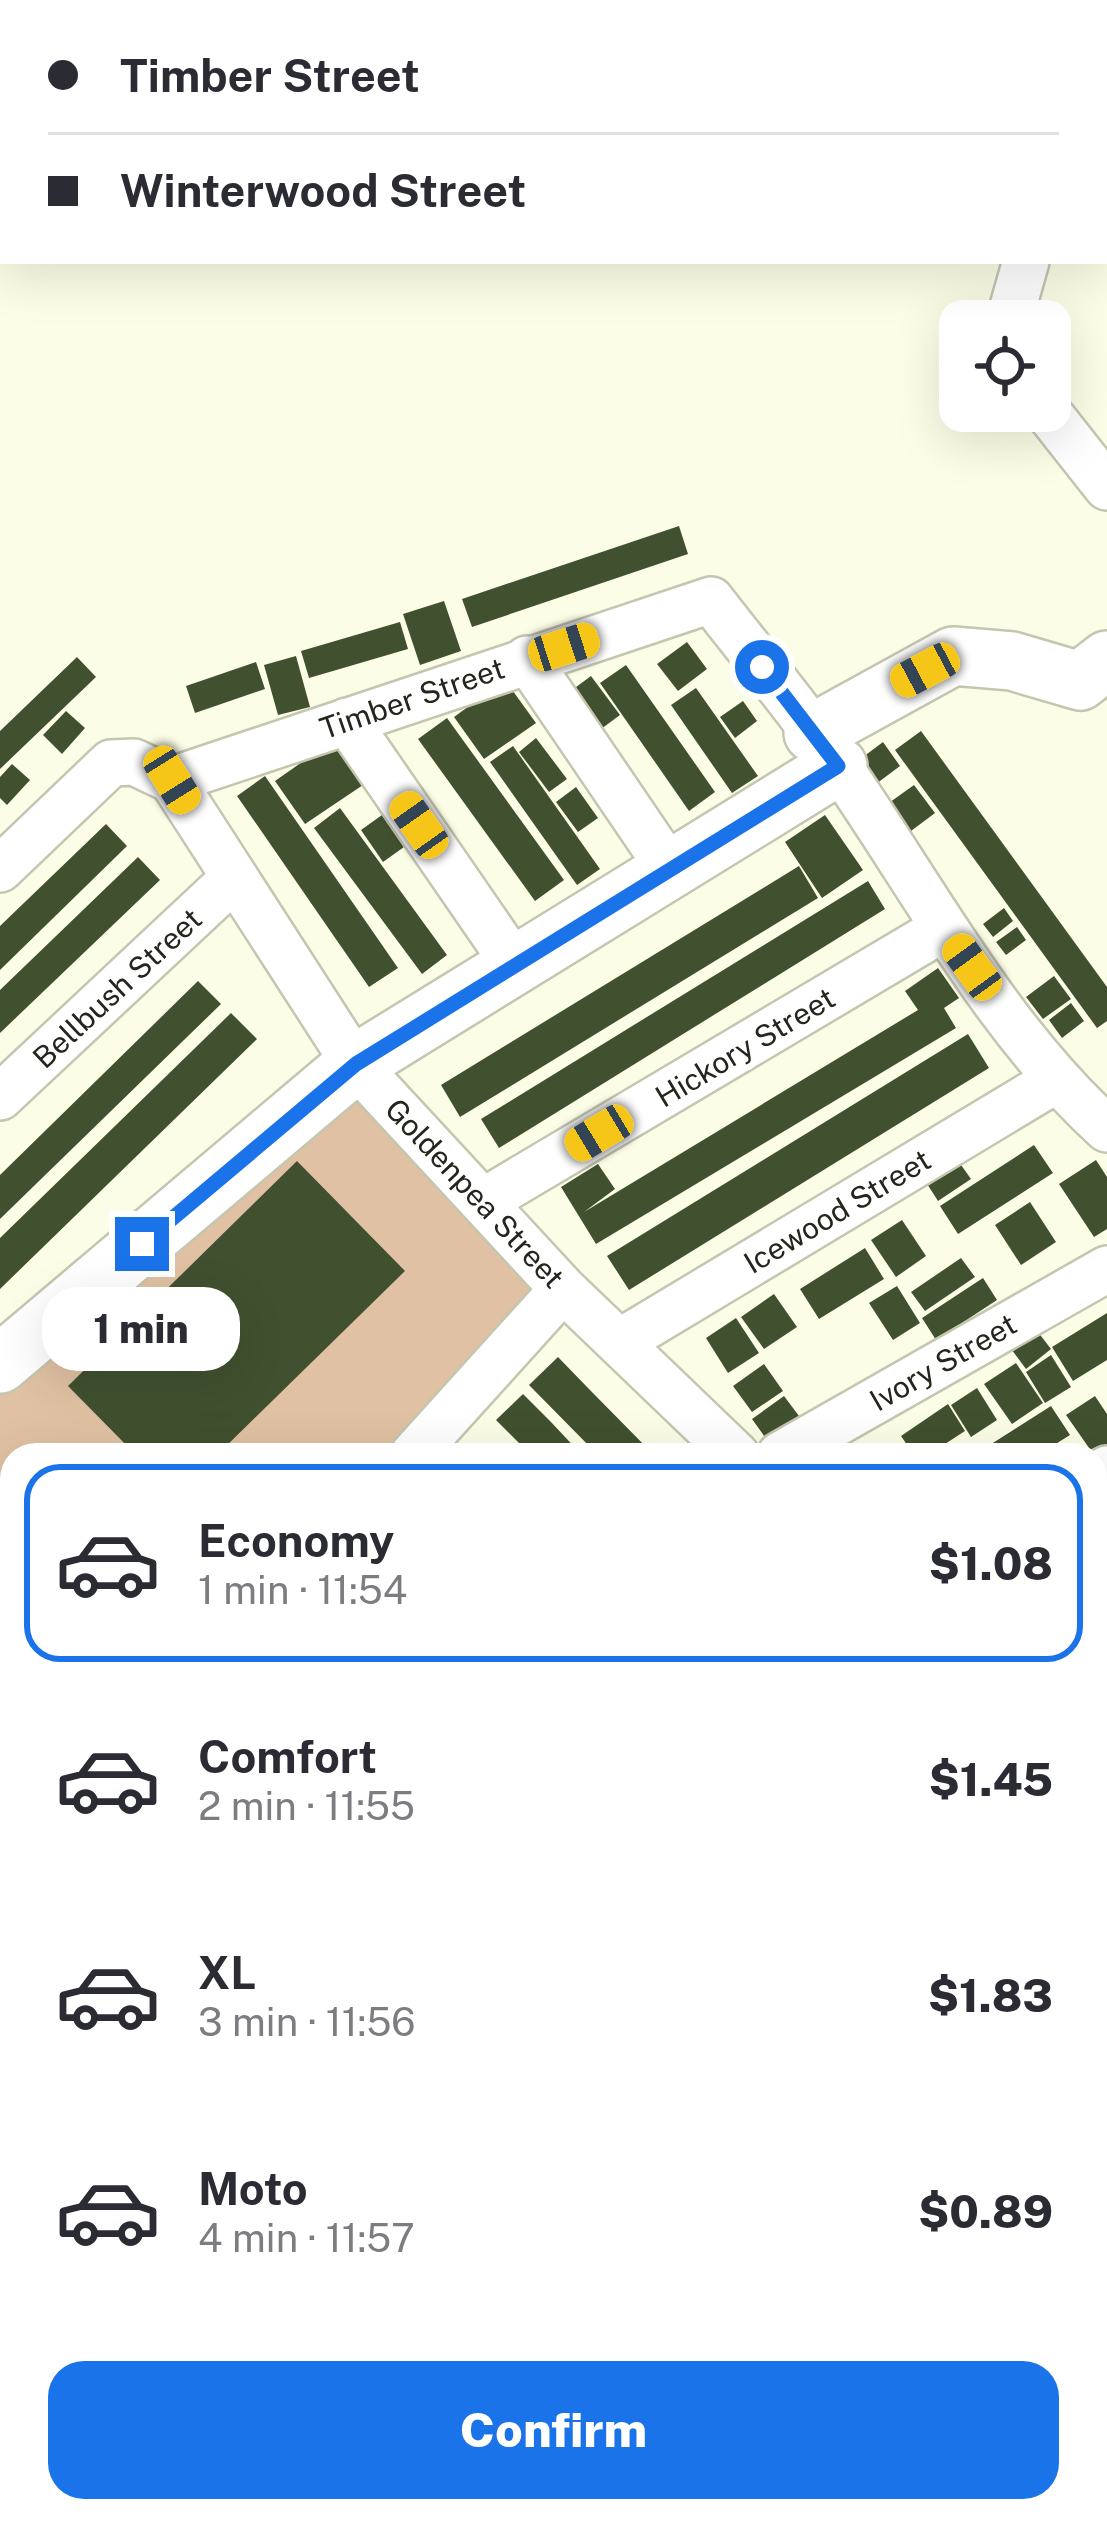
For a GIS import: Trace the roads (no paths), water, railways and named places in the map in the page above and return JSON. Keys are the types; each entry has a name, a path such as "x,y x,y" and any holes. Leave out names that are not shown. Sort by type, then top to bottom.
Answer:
{"street":[{"path":"1015,300 1025,264"},
{"path":"1064,432 1107,487"},
{"name":"Timber Street","path":"172,780 711,600 826,750 944,928 1054,1081 1107,1129"},
{"path":"0,1364 356,1064 671,871 953,656 1012,662 1081,681 1107,660"},
{"path":"527,659 671,871"},
{"path":"347,721 514,965"},
{"path":"0,869 111,763 134,762 172,780"},
{"name":"Goldenpea Street","path":"172,780 356,1064 563,1289 724,1443"},
{"name":"Bellbush Street","path":"0,1097 234,878"},
{"name":"Hickory Street","path":"484,1201 944,928"},
{"name":"Icewood Street","path":"620,1342 1054,1081"},
{"name":"Ivory Street","path":"801,1443 1107,1269"},
{"path":"439,1443 563,1289"}]}
